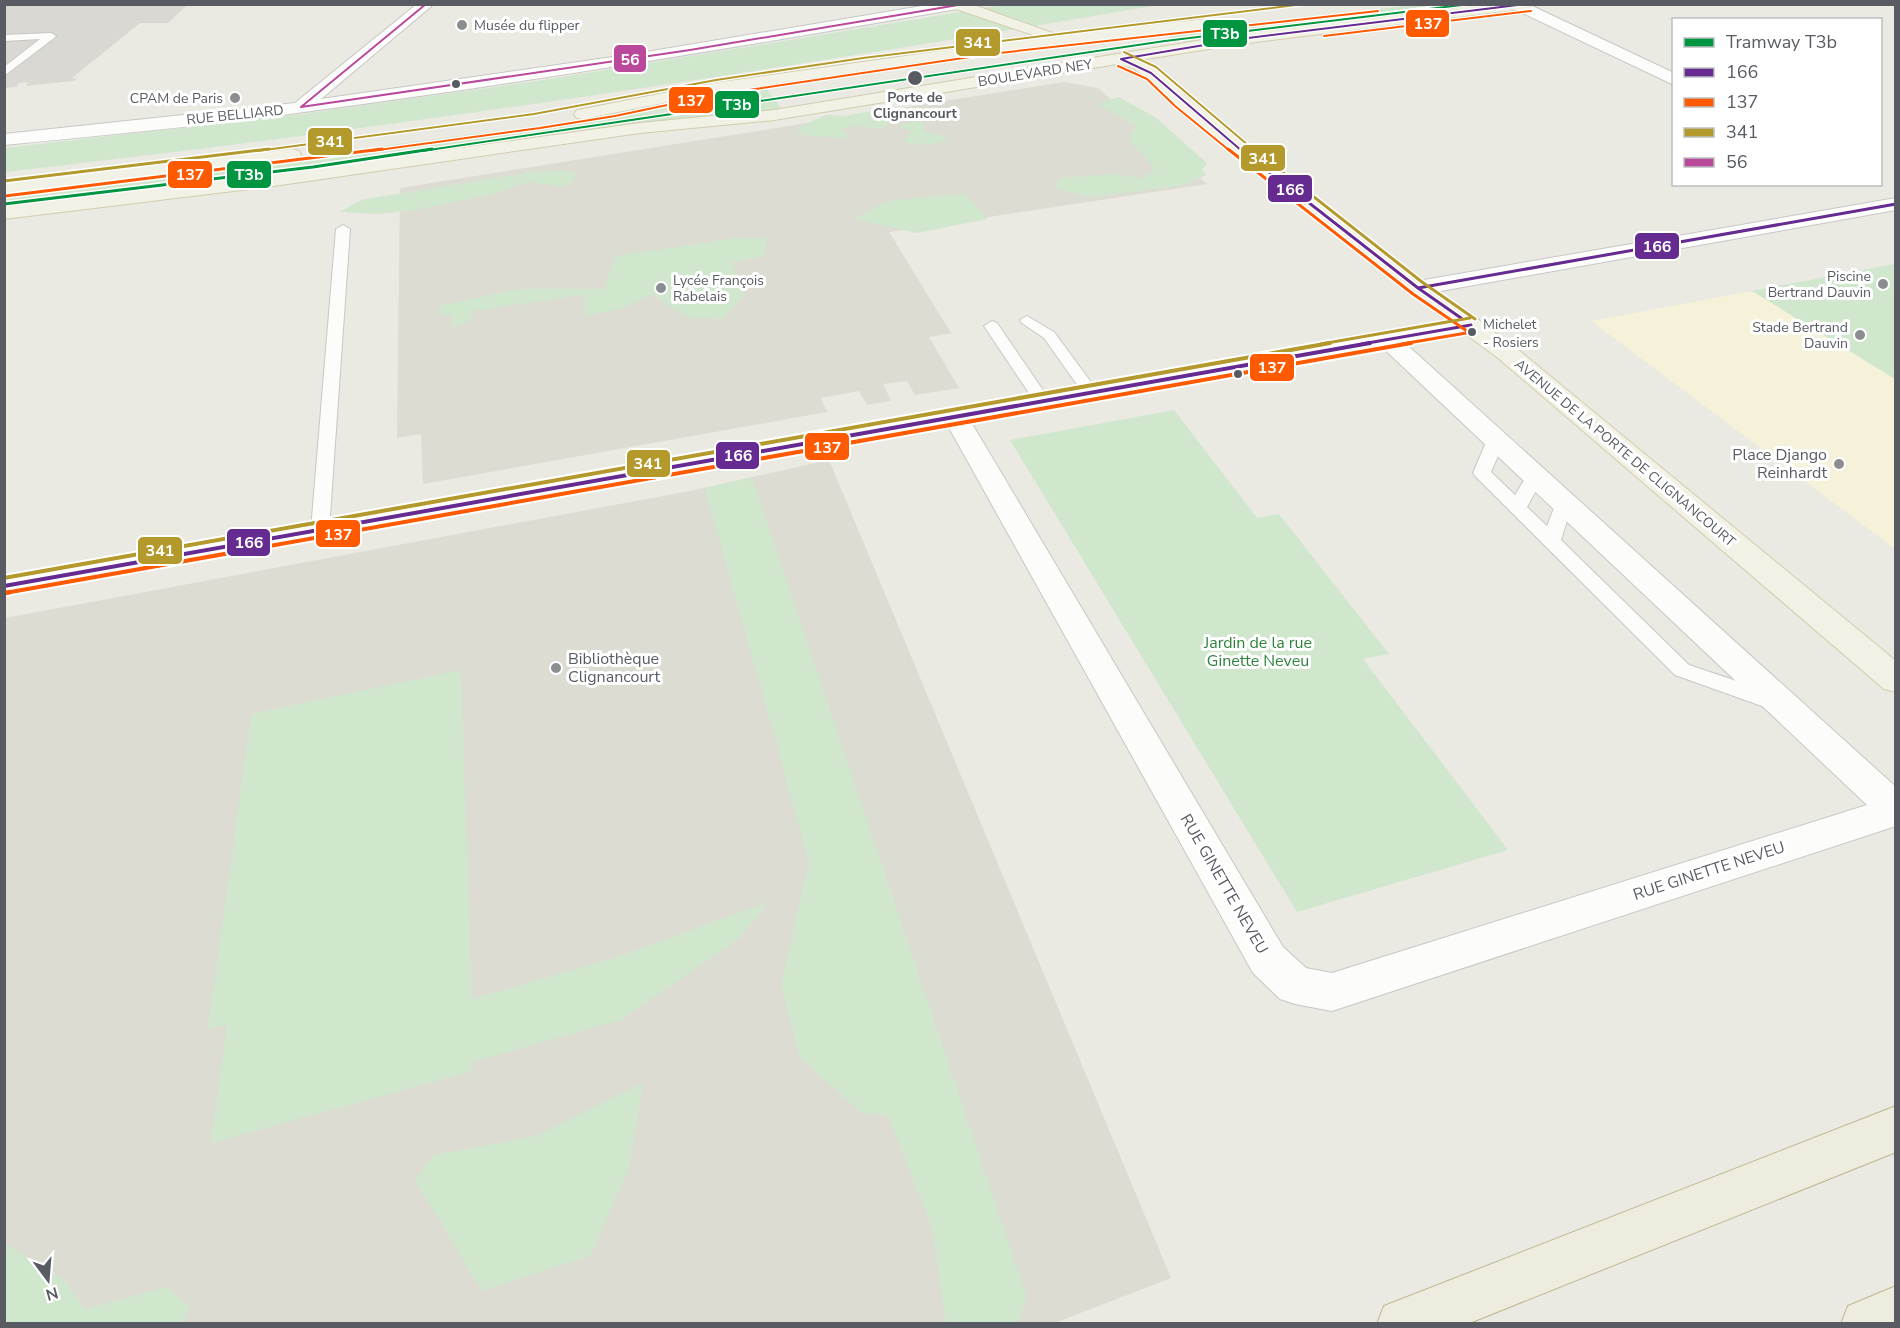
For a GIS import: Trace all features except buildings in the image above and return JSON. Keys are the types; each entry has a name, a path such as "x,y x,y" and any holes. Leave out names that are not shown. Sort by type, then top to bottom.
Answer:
{"highway":[{"path":"1402,1323 1896,1129"},
{"path":"1866,1323 1896,1311"}],"main road":[{"name":"BOULEVARD NEY","path":"4,189 280,156 539,121 593,113 714,88 989,47 1377,4"},
{"path":"958,5 1061,39 1067,49 1077,53 1121,59"},
{"name":"BOULEVARD NEY","path":"4,213 279,180 640,128 765,117 1240,39 1524,5"},
{"name":"AVENUE DE LA PORTE DE CLIGNANCOURT","path":"1121,59 1151,73 1180,100 1253,159 1418,288 1507,353 1896,680"}],"street":[{"path":"301,107 427,4"},
{"name":"RUE BELLIARD","path":"4,140 301,107 690,50 958,5"},
{"path":"1524,5 1672,79"},
{"path":"1418,288 1895,192"},
{"path":"4,586 1471,325"},
{"path":"1387,339 1896,810"},
{"name":"RUE GINETTE NEVEU","path":"956,418 1268,960 1295,985 1332,992 1896,810"}],"lane":[{"path":"4,38 51,36 4,73"},
{"path":"320,530 343,229"},
{"path":"1027,320 1049,335 1091,393"},
{"path":"992,326 1043,402"},
{"path":"1496,440 1482,473 1682,670 1781,704"},
{"path":"1517,508 1535,476"},
{"path":"1551,541 1564,502"}],"shaded area":[{"path":"5,5 187,5 168,23 140,23 72,78 77,79 73,81 26,86 28,82 19,83 16,87 5,88"},
{"name":"Lycée François Rabelais","path":"1064,82 1098,88 1207,184 889,232 951,333 929,337 959,388 915,395 907,381 883,384 891,401 867,405 859,391 821,398 827,412 423,484 421,434 397,438 400,188"},
{"name":"Place Django Reinhardt","path":"1752,291 1895,379 1895,549 1591,321"},
{"path":"829,460 1171,1278 1052,1324 5,1324 5,618 690,491"}],"green space":[{"path":"1003,5 1159,5 583,97 294,137 5,172 4,148 302,114 544,80"},
{"path":"1416,5 1499,5 1231,35 1187,43 1163,35 1176,33 1175,31"},
{"path":"763,85 782,109 5,207 4,195 538,126"},
{"path":"1119,97 1155,117 1207,163 1202,170 1206,175 1180,186 1091,197 1057,189 1059,178 1115,174 1142,178 1155,169 1128,139 1136,126 1098,104"},
{"path":"871,111 894,112 891,121 882,129 853,126 839,130 851,137 802,135 797,128 826,115 844,116"},
{"path":"914,120 924,124 924,132 943,135 947,141 927,145 903,142 912,132 899,126"},
{"path":"538,171 574,171 575,180 565,187 528,182 493,194 415,210 378,214 340,212 361,200"},
{"path":"965,193 987,219 917,233 854,219 887,201"},
{"path":"734,238 768,238 762,257 732,262 745,294 723,319 689,318 651,294 624,308 586,316 582,295 472,311 472,320 452,327 451,314 438,316 440,306 518,289 604,289 616,256"},
{"name":"Stade Bertrand Dauvin","path":"1895,264 1895,379 1752,291"},
{"name":"Jardin de la rue Ginette Neveu","path":"1174,410 1257,518 1279,514 1389,654 1363,659 1508,850 1297,912 1010,440"},
{"path":"752,477 1027,1297 1017,1323 946,1323 932,1227 888,1116 862,1113 800,1058 781,985 809,862 705,488"},
{"path":"461,670 472,999 614,958 768,902 740,938 621,1020 473,1062 473,1071 211,1143 227,1024 208,1029 251,714"},
{"path":"643,1083 629,1168 590,1256 482,1291 415,1180 434,1155 535,1136"},
{"path":"5,1244 65,1280 85,1309 166,1287 189,1307 183,1323 5,1323"}],"tram line":[{"name":"T3b","path":"4,204 313,167 1165,41 1470,4"},
{"path":"649,113 727,107"}],"transit line":[{"name":"56","path":"301,107 426,4"},
{"name":"341","path":"4,181 534,114 789,68 1083,29 1304,4"},
{"name":"341","path":"1322,22 1463,4"},
{"name":"166","path":"1121,59 1240,39 1526,4"},
{"name":"56","path":"301,107 690,50 958,5"},
{"name":"137","path":"5,196 260,166 540,128 615,116 715,95 990,54 1378,11"},
{"name":"137","path":"1324,36 1531,11"},
{"name":"341","path":"1124,52 1156,67 1185,94 1267,161 1422,282 1475,319"},
{"name":"166","path":"1121,59 1151,73 1180,100 1262,167 1418,288 1461,318"},
{"name":"137","path":"1118,66 1147,79 1175,106 1257,173 1413,294 1467,331"},
{"name":"166","path":"1418,288 1896,204"},
{"name":"341","path":"4,578 1470,318"},
{"name":"166","path":"4,586 1471,325"},
{"name":"137","path":"5,593 1472,332"}],"place":[{"name":"Musée du flipper","path":"462,25"},
{"name":"Porte de Clignancourt","path":"915,78"},
{"name":"CPAM de Paris","path":"235,98"},
{"name":"Piscine Bertrand Dauvin","path":"1883,284"},
{"name":"Lycée François Rabelais","path":"661,288"},
{"name":"Michelet - Rosiers","path":"1472,332"},
{"name":"Stade Bertrand Dauvin","path":"1860,335"},
{"name":"Place Django Reinhardt","path":"1839,464"},
{"name":"Bibliothèque Clignancourt","path":"556,668"}]}
